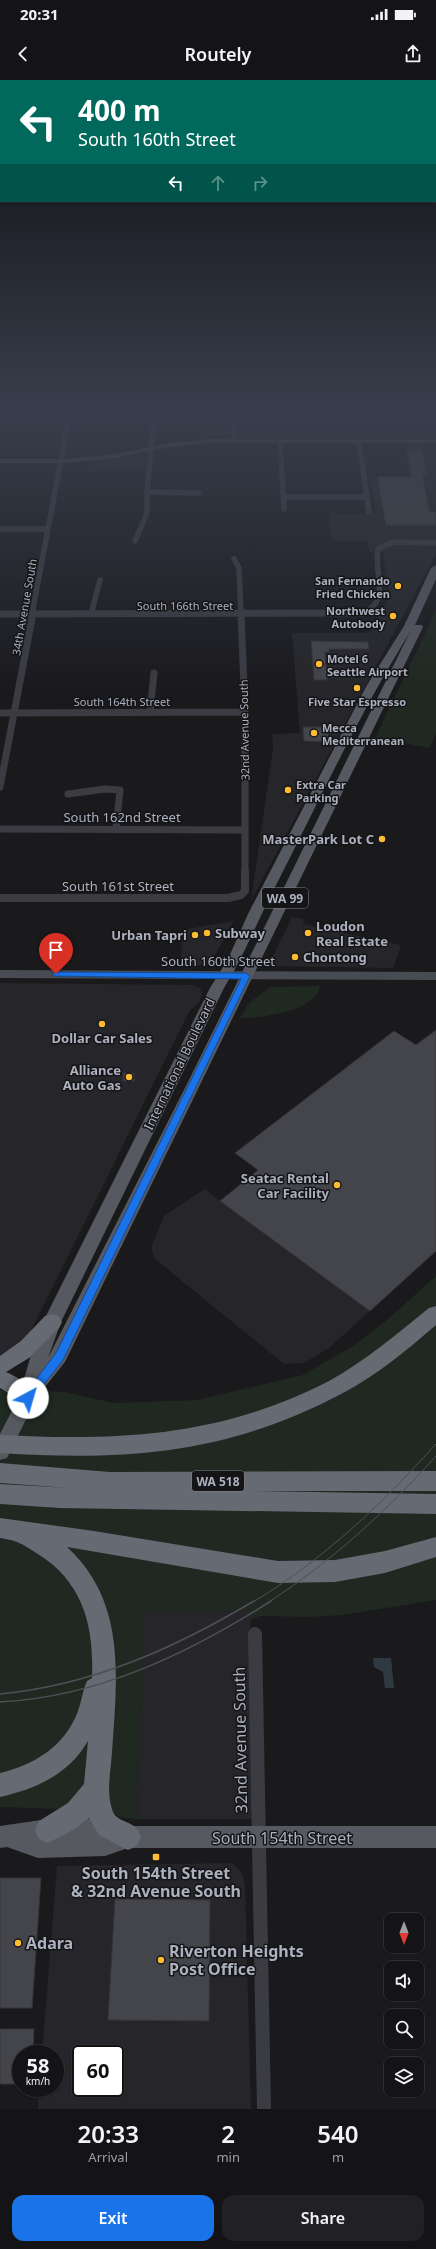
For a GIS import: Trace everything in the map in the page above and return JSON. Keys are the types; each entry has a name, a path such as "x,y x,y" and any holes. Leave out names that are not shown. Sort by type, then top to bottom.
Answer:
{"highway":[{"path":"0,1444 57,1449 118,1448 174,1442 216,1435 262,1421 330,1391 388,1355 436,1314"},
{"path":"0,1366 17,1358 28,1349 52,1322"},
{"path":"0,1379 13,1385 28,1398"},
{"name":"WA 518","path":"0,1473 110,1482 436,1481"},
{"name":"WA 518","path":"0,1494 60,1498 435,1504"},
{"path":"9,1529 94,1541 278,1572 335,1571 385,1562 436,1547"},
{"path":"9,1529 44,1543 61,1555 76,1570 87,1586 100,1617 105,1665 98,1782 99,1811 104,1822 112,1830 128,1837"},
{"path":"0,1785 22,1781 46,1769 66,1753 80,1734 87,1721 95,1692 100,1617"},
{"path":"48,1830 79,1813 92,1797 98,1782"}],"main road":[{"name":"International Boulevard","path":"28,1398 41,1351 52,1322 225,975 235,959 255,914 372,685 409,626 436,568"},
{"name":"International Boulevard","path":"0,1452 28,1398 59,1356 246,976 342,786 436,591"},
{"name":"South 154th Street","path":"5,1837 48,1830 103,1830 128,1837 436,1837"},
{"name":"South 154th Street","path":"5,1837 38,1847 104,1845 128,1837"}],"street":[{"name":"34th Avenue South","path":"0,787 54,502"},
{"path":"135,540 147,513 147,502"},
{"path":"284,502 284,509"},
{"path":"368,502 369,512"},
{"path":"0,529 48,529"},
{"name":"South 166th Street","path":"0,614 349,615 370,611 378,601 380,592 377,550 385,544 398,542 436,542"},
{"name":"32nd Avenue South","path":"234,558 239,568 245,712 246,887 241,895 235,897"},
{"path":"92,614 100,580"},
{"path":"150,712 154,673"},
{"name":"South 164th Street","path":"0,712 245,712"},
{"path":"68,794 105,789 120,790 116,829"},
{"name":"South 162nd Street","path":"0,829 245,830"},
{"name":"South 161st Street","path":"0,898 235,897"},
{"name":"South 160th Street","path":"0,974 436,976"},
{"name":"32nd Avenue South","path":"255,1634 264,2109"}],"shaded area":[{"path":"374,502 436,502 436,554 251,901 273,748 272,734 300,733 292,633 369,633 390,596 383,552 369,552 367,541 332,541 329,513 376,513"},
{"path":"436,611 436,733 430,748 375,738"},
{"path":"292,917 304,919 303,924 401,945 393,968 273,966 270,962"},
{"path":"234,921 209,965 181,965 182,930"},
{"path":"0,983 193,985 200,988 202,994 199,1003 190,1010 27,1339 0,1357"},
{"path":"320,986 316,995 309,1002 298,1008 273,1015 240,1018 249,1003 270,987"},
{"name":"Seatac Rental Car Facility","path":"436,1030 436,1251 329,1348 304,1363 284,1364 155,1259 151,1248 164,1216 205,1189 220,1201 258,1170 235,1153 394,1031 416,1045"},
{"path":"436,1276 436,1600 343,1615 311,1617 260,1616 250,1620 250,1611 144,1612 137,1819 122,1818 115,1814 57,1809 0,1807 0,1390 64,1392 114,1403 197,1400 303,1375 353,1346 387,1320"},
{"path":"250,1611 254,1819 137,1819 143,1612"},
{"path":"373,1658 391,1658 394,1688 385,1688 383,1672 374,1667"},
{"path":"232,1863 242,1873 245,1884 251,2109 38,2109 39,2097 64,2097 64,2045 43,2045 57,1866"}],"building":[{"path":"382,502 428,502 430,512 436,512 436,525 386,525"},
{"name":"Motel 6 Seattle Airport","path":"311,641 368,642 369,649 329,649 329,652 325,652 327,680 314,680"},
{"name":"Mecca Mediterranean","path":"303,727 327,727 329,742 304,741"},
{"name":"Seatac Rental Car Facility","path":"436,1030 436,1251 370,1311 220,1201 258,1170 235,1153 394,1031 416,1045"},
{"name":"Alliance Auto Gas","path":"123,1073 134,1073 134,1081 123,1081"},
{"name":"Adara","path":"0,1878 41,1878 32,2008 0,2008"},
{"name":"Riverton Heights Post Office","path":"115,1899 210,1900 209,2021 108,2020"},
{"path":"0,2029 34,2029 33,2045 12,2045 12,2084 0,2084"}],"tram line":[{"path":"253,1602 304,1568 350,1530 373,1509 436,1444"},
{"path":"269,1602 315,1570 357,1535 398,1497 436,1456"},
{"path":"0,1694 68,1682 132,1662 194,1634 254,1601"},
{"path":"0,1702 37,1698 108,1682 142,1669 208,1638 271,1601"}],"place":[{"name":"San Fernando Fried Chicken","path":"398,586"},
{"name":"Northwest Autobody","path":"393,616"},
{"name":"Motel 6 Seattle Airport","path":"319,664"},
{"name":"Five Star Espresso","path":"357,688"},
{"name":"Mecca Mediterranean","path":"314,733"},
{"name":"Extra Car Parking","path":"288,790"},
{"name":"MasterPark Lot C","path":"382,839"},
{"name":"Subway","path":"207,933"},
{"name":"Loudon Real Estate","path":"308,933"},
{"name":"Urban Tapri","path":"195,935"},
{"name":"Chontong","path":"295,957"},
{"name":"Dollar Car Sales","path":"102,1024"},
{"name":"Alliance Auto Gas","path":"129,1077"},
{"name":"Seatac Rental Car Facility","path":"337,1185"},
{"name":"South 154th Street & 32nd Avenue South","path":"156,1857"},
{"name":"Adara","path":"18,1943"},
{"name":"Riverton Heights Post Office","path":"161,1960"}],"route":[{"path":"28,1398 59,1356 246,976 56,974"}]}
